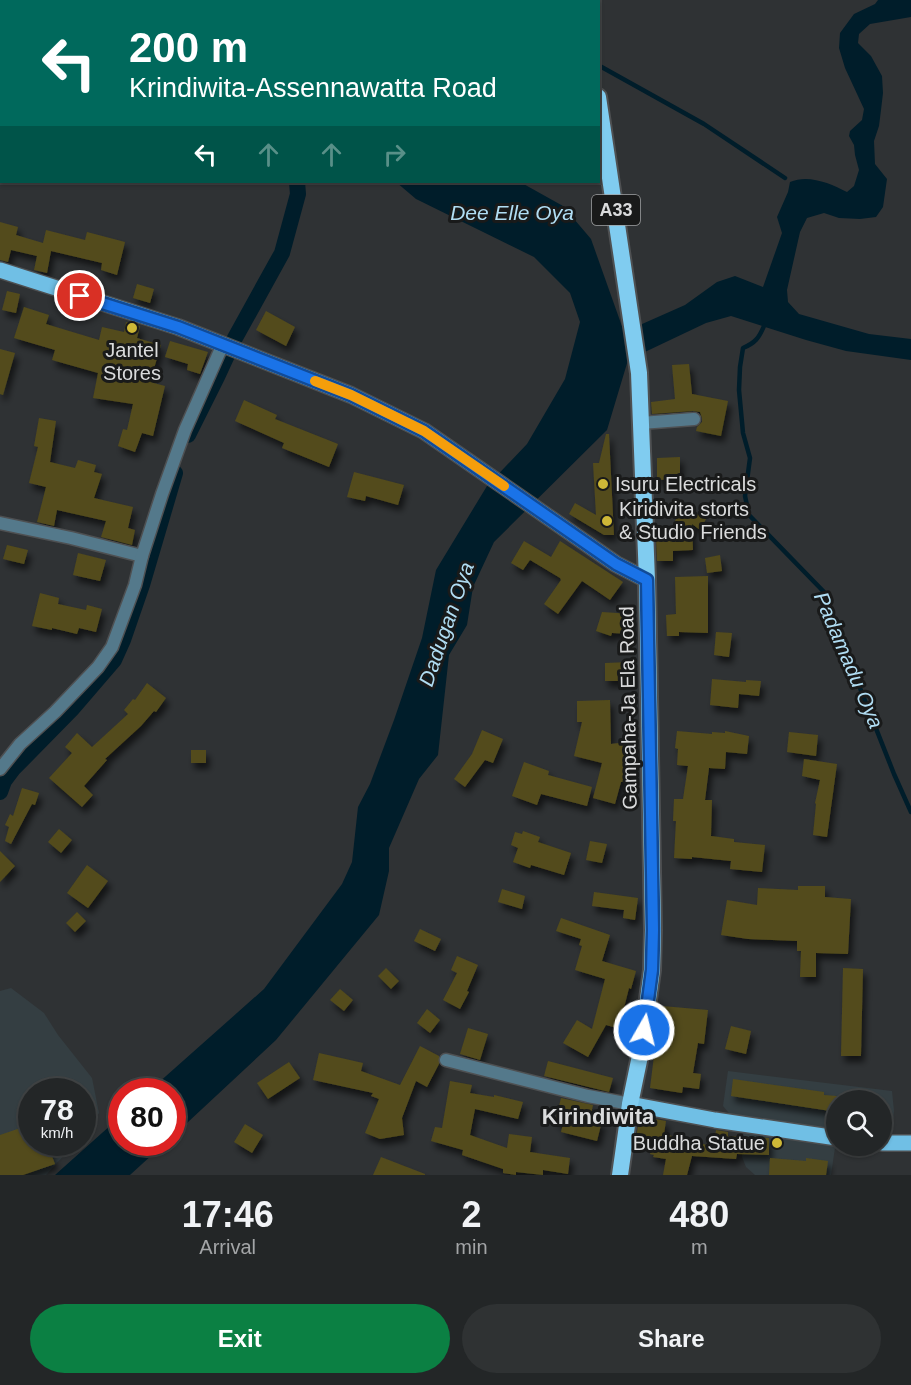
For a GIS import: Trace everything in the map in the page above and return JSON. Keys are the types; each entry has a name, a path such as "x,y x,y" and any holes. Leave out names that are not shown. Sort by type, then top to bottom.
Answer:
{"highway":[{"name":"Gampaha-Ja Ela Road","path":"600,110 639,363 647,580 652,970 620,1175"}],"main road":[{"path":"0,270 178,327 351,395 424,431 616,564 647,580"},
{"path":"630,1104 715,1120 826,1136"},
{"path":"892,1143 911,1143"}],"street":[{"path":"0,769 20,744 55,712 98,667 112,647 135,585 142,556 185,430 223,344"},
{"path":"641,423 694,419"},
{"path":"0,523 142,556"},
{"path":"446,1060 588,1096 630,1104"}],"shaded area":[{"path":"11,988 44,1013 58,1035 92,1078 18,1078 18,1156 63,1156 46,1175 0,1175 0,991"},
{"path":"728,1071 884,1090 826,1090 826,1156 834,1156 831,1175 755,1175 746,1167 742,1157 744,1121 733,1118 723,1106"},
{"path":"892,1091 894,1111 892,1129"},
{"path":"96,1098 99,1113 96,1117"}],"water":[{"name":"Dee Elle Oya","path":"878,0 911,0 911,17 870,24 859,34 858,43 871,56 882,76 881,110 874,141 875,164 887,179 883,207 876,217 839,218 824,213 807,218 800,232 787,290 788,302 799,314 869,334 911,339 911,360 846,351 731,316 706,323 628,360 607,430 494,542 473,587 467,625 449,655 438,755 419,779 389,848 389,871 379,915 276,1040 186,1124 186,1078 164,1078 264,989 342,884 352,862 358,807 370,784 422,638 436,570 487,486 527,444 565,379 580,322 570,293 534,257 416,199 397,183 522,183 563,206 591,239 624,332 685,305 717,282 735,276 763,287 782,233 777,217 790,182 811,179 847,192 854,186 859,170 854,145 849,136 850,131 862,120 864,109 845,68 839,48 840,33 854,14 875,4"},
{"path":"108,1128 108,1156 151,1156 130,1175 55,1175 76,1156 96,1156 96,1138"}],"building":[{"path":"0,222 18,227 16,235 43,243 46,230 85,240 87,232 125,242 117,275 101,270 102,263 51,251 47,273 34,270 37,256 11,250 8,262 0,260"},
{"path":"137,284 154,289 150,303 133,298"},
{"path":"7,291 20,294 16,313 2,310"},
{"path":"24,307 49,315 46,324 99,340 102,327 124,332 126,322 140,326 137,338 161,345 150,382 165,386 153,436 142,433 135,452 118,446 123,429 127,430 133,404 93,398 98,373 52,360 55,350 14,338"},
{"path":"266,311 295,327 286,346 256,330"},
{"path":"170,341 208,352 200,374 187,370 188,364 165,357"},
{"path":"0,349 15,353 3,395 0,394"},
{"path":"689,364 692,394 728,401 721,436 696,431 702,422 700,412 652,414 651,402 675,399 672,365"},
{"path":"244,400 277,415 275,419 338,444 329,467 282,448 284,443 235,421"},
{"path":"39,418 56,421 50,462 75,468 78,460 96,465 94,472 102,474 94,498 133,507 128,528 135,530 132,545 101,537 106,521 57,510 54,526 37,522 46,487 29,483 38,447 34,446"},
{"path":"606,434 609,434 614,535 604,535 569,514 575,503 596,515 593,463 599,463"},
{"path":"680,457 680,479 657,480 657,458"},
{"path":"354,472 404,485 398,505 366,496 365,501 347,497"},
{"path":"683,506 706,519 700,530 692,524 693,550 673,551 673,561 657,561 656,537 667,536"},
{"path":"524,541 551,557 560,541 623,582 610,600 582,581 558,614 544,604 561,580 560,578 530,560 523,570 511,563"},
{"path":"7,545 28,550 24,564 3,559"},
{"path":"78,553 106,560 100,581 73,575"},
{"path":"720,555 722,571 707,573 705,558"},
{"path":"708,576 708,633 679,632 679,636 667,636 666,615 676,614 675,577"},
{"path":"40,593 59,598 58,604 86,610 87,605 102,609 96,632 79,628 77,634 32,626"},
{"path":"602,612 632,614 632,634 612,633 611,636 596,631"},
{"path":"716,632 732,633 729,657 714,655"},
{"path":"630,662 629,681 605,681 605,663"},
{"path":"712,679 761,681 759,696 739,694 738,708 710,705"},
{"path":"147,683 166,698 156,712 154,711 105,759 107,760 84,786 93,795 82,807 49,778 72,753 65,747 77,733 92,747 128,714 124,710 133,699 135,700"},
{"path":"610,700 611,744 634,741 636,759 628,760 630,781 621,782 615,804 593,798 602,763 574,756 582,722 577,722 577,701"},
{"path":"482,730 503,739 493,763 485,760 465,787 454,779 472,754"},
{"path":"677,731 712,734 712,732 725,733 725,731 749,736 747,754 726,752 725,769 709,768 705,800 712,800 711,836 734,839 734,842 765,845 762,872 730,869 731,861 692,857 692,859 674,858 676,821 673,821 674,799 683,799 688,766 677,765 678,749 675,748"},
{"path":"789,732 818,735 816,756 787,752"},
{"path":"191,750 206,750 206,763 191,763"},
{"path":"804,759 837,764 827,837 813,835 815,803 820,780 802,776"},
{"path":"524,762 549,771 548,775 592,787 587,806 541,794 537,805 512,796"},
{"path":"22,788 39,793 35,805 32,804 11,844 5,841 9,827 5,825 10,814 13,816"},
{"path":"59,829 72,840 61,853 48,842"},
{"path":"523,831 540,837 538,842 571,853 564,875 513,862 518,848 511,845 515,832 522,834"},
{"path":"590,841 607,844 602,863 586,860"},
{"path":"0,851 15,866 0,882"},
{"path":"87,865 108,881 88,908 67,893"},
{"path":"798,886 825,886 825,897 851,899 848,954 816,953 816,977 800,977 801,951 797,951 797,941 748,939 721,935 727,900 757,905 758,888 798,890"},
{"path":"502,889 525,896 522,909 498,902"},
{"path":"594,892 638,898 635,920 623,918 624,910 592,906"},
{"path":"77,912 86,921 75,932 66,923"},
{"path":"561,918 610,935 602,961 636,971 631,989 629,988 620,1029 606,1025 588,1057 563,1043 577,1020 592,1029 605,979 575,970 582,946 579,945 581,939 556,931"},
{"path":"420,929 441,939 435,951 414,941"},
{"path":"457,956 478,965 467,991 469,992 460,1009 443,1000 457,973 451,970"},
{"path":"386,968 399,981 391,989 378,976"},
{"path":"843,968 863,969 861,1056 841,1056"},
{"path":"340,989 353,1000 344,1011 330,1000"},
{"path":"662,1006 708,1010 704,1044 698,1043 693,1073 701,1074 699,1089 683,1087 682,1093 650,1088 654,1056 658,1056"},
{"path":"427,1009 440,1020 430,1033 417,1023"},
{"path":"731,1026 751,1031 746,1054 725,1049"},
{"path":"468,1028 488,1034 480,1060 460,1054"},
{"path":"420,1046 439,1056 439,1064 427,1087 416,1081 402,1118 404,1135 380,1139 365,1133 379,1099 371,1096 373,1093 313,1080 319,1053 363,1063 361,1071 400,1085"},
{"path":"548,1061 613,1078 609,1092 544,1076"},
{"path":"289,1062 300,1078 268,1099 257,1083"},
{"path":"733,1079 824,1092 826,1110 731,1096"},
{"path":"450,1081 472,1085 470,1093 494,1097 494,1095 523,1102 518,1119 475,1109 470,1135 507,1148 509,1134 532,1137 530,1152 570,1158 568,1174 543,1170 543,1175 503,1173 503,1169 462,1155 463,1150 431,1141 435,1127 442,1128"},
{"path":"561,1098 593,1105 590,1119 602,1121 597,1141 561,1132 563,1124 555,1122"},
{"path":"639,1116 666,1121 664,1134 711,1146 716,1130 728,1132 728,1136 769,1138 769,1155 737,1154 736,1159 692,1156 687,1175 663,1175 666,1159 653,1157 654,1155 650,1154 652,1142 636,1140"},
{"path":"245,1124 263,1135 252,1153 234,1142"},
{"path":"18,1129 18,1156 52,1156 55,1164 23,1175 0,1175 0,1135"},
{"path":"381,1157 425,1174 425,1175 373,1175"},
{"path":"770,1158 806,1161 806,1158 828,1161 826,1175 769,1175"}],"waterway":[{"path":"600,66 704,124 785,178"},
{"path":"188,435 235,338 282,253 298,194 297,183"},
{"name":"Padamadu Oya","path":"764,326 756,340 743,348 740,367 739,390 743,433 750,458 745,496 749,515 825,593 845,650 911,812"},
{"path":"0,792 4,781 13,769 71,710 114,660 142,585 175,473"}],"slow traffic":[{"path":"315,381 351,395 424,431 504,486"}],"place":[{"name":"Jantel Stores","path":"132,328"},
{"name":"Isuru Electricals","path":"603,484"},
{"name":"Kiridivita storts & Studio Friends","path":"607,521"},
{"name":"Buddha Statue","path":"777,1143"}],"district":[{"name":"Kirindiwita","path":"598,1116"}],"route":[{"path":"80,296 178,327 351,395 424,431 616,564 647,580 653,930 652,970 644,1030"}],"water label":[{"name":"Dadugan Oya","path":"446,624"}]}
